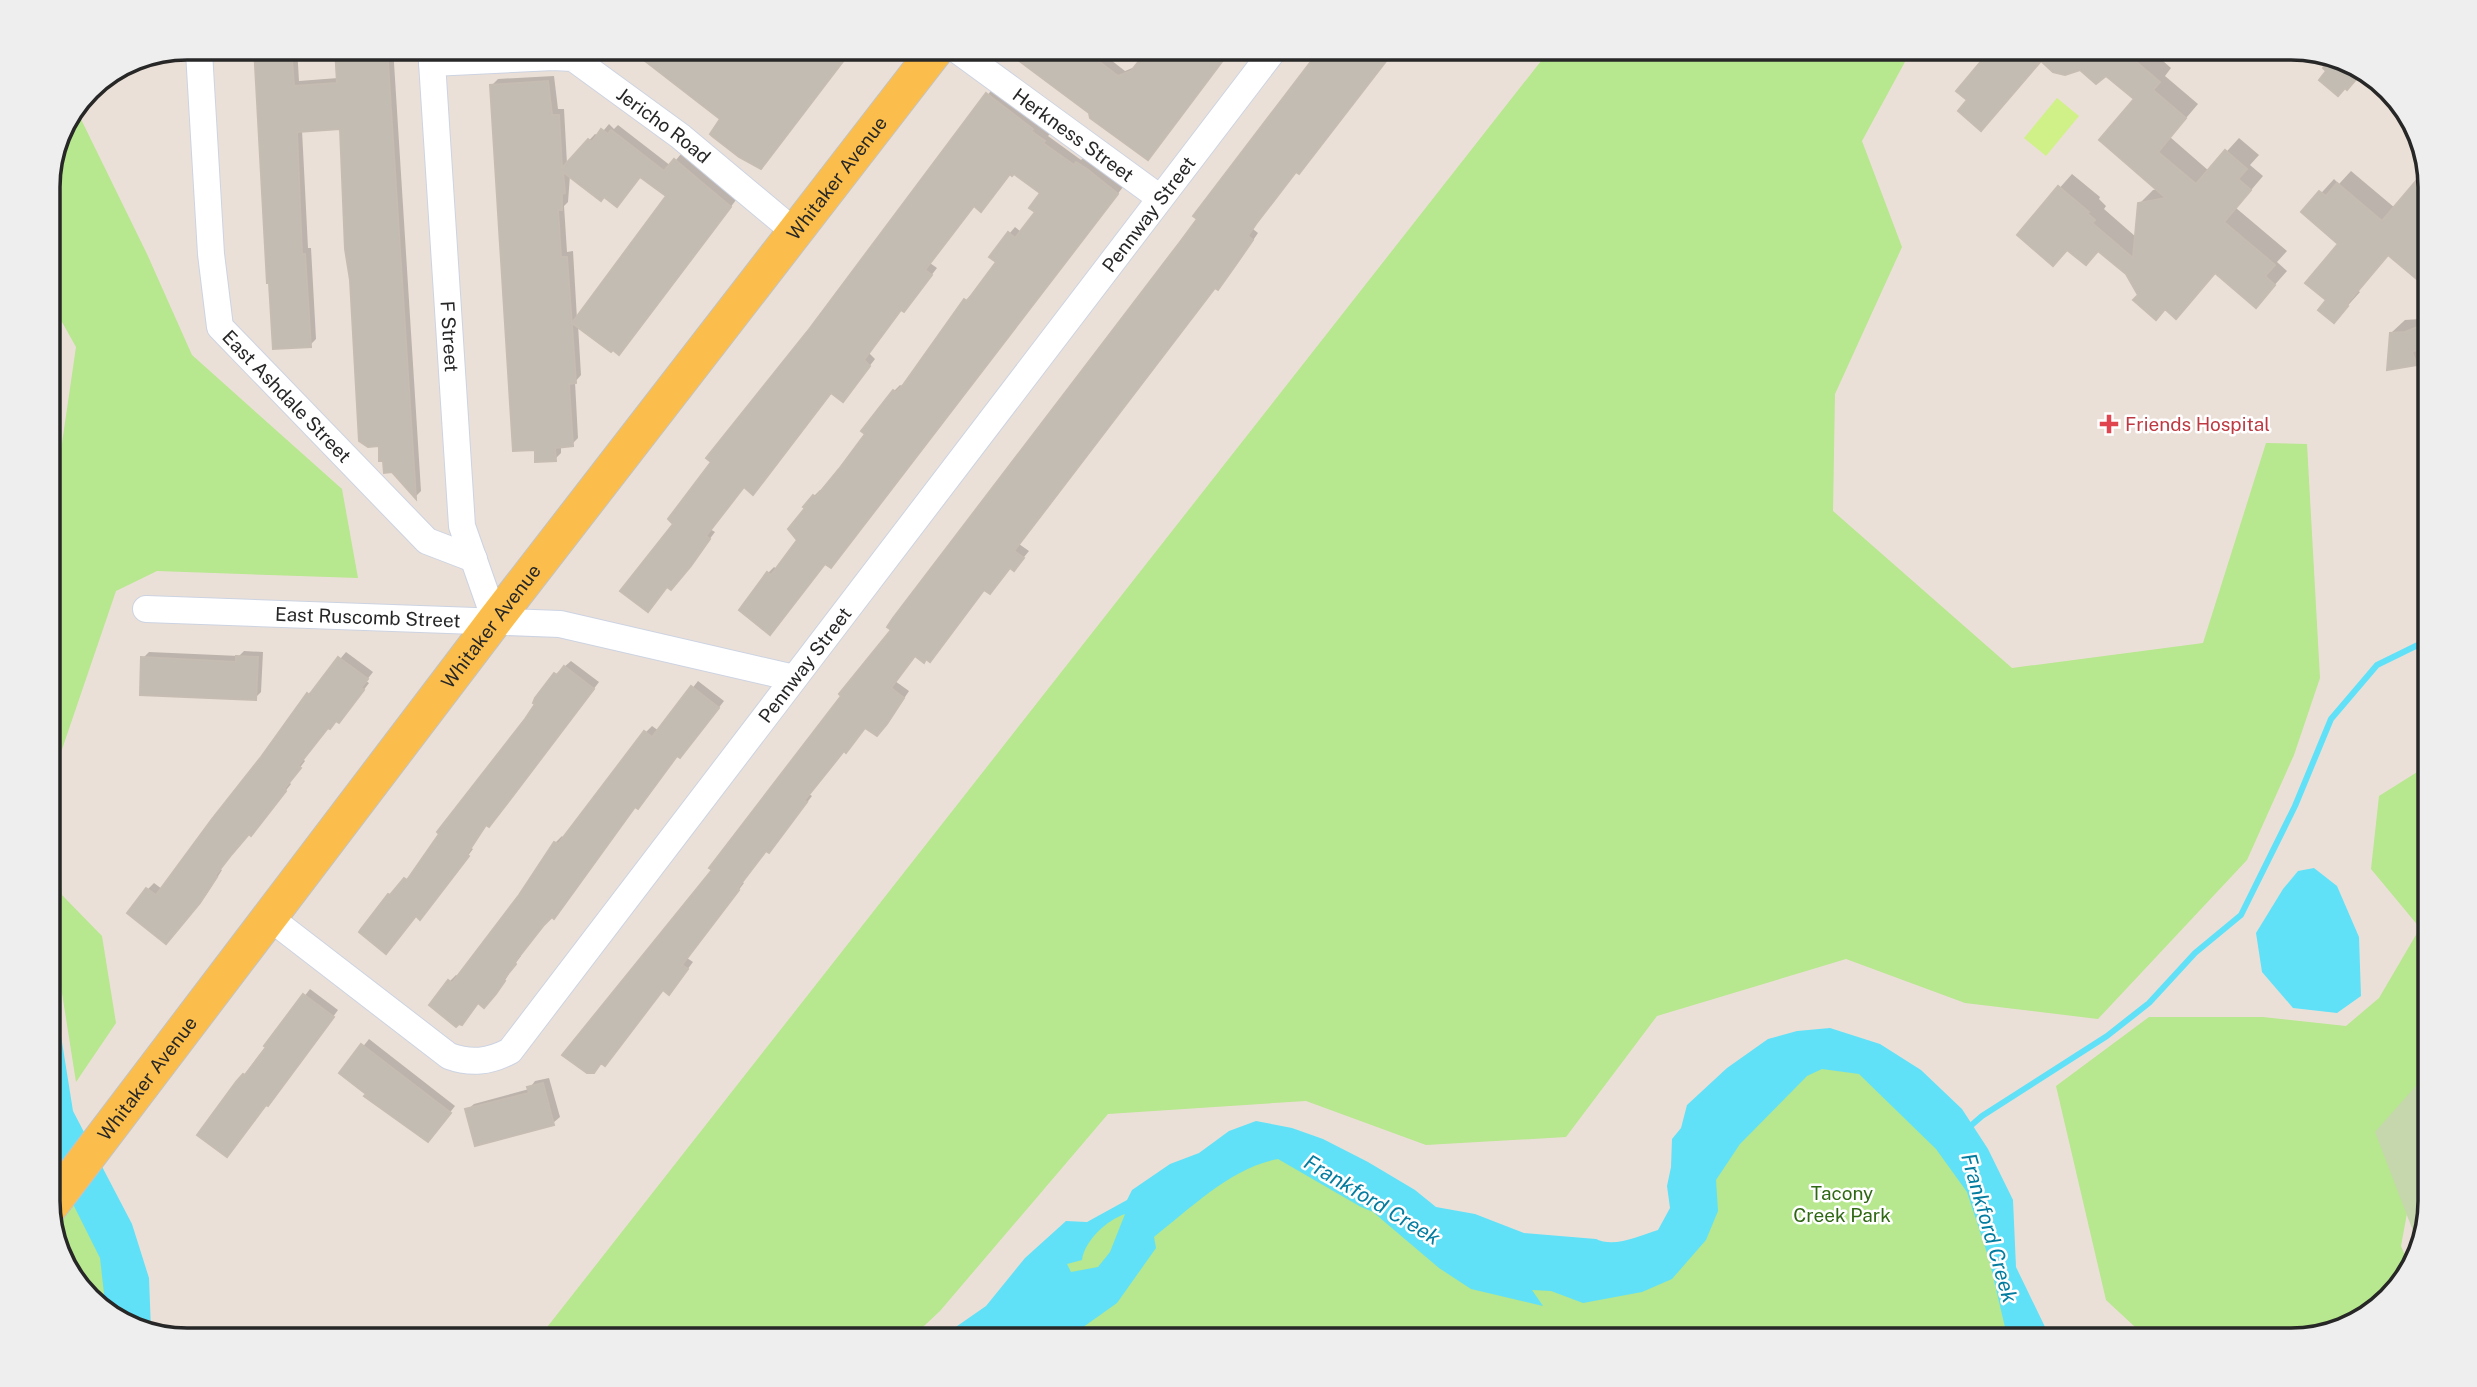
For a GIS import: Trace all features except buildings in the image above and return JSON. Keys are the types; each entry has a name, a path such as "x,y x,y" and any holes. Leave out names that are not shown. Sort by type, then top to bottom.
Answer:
{"main road":[{"name":"Whitaker Avenue","path":"60,1193 495,620 927,60"}],"street":[{"name":"East Ashdale Street","path":"199,60 211,254 220,327 427,541 474,559"},
{"name":"F Street","path":"431,60 462,526 495,620"},
{"name":"Jericho Road","path":"576,60 680,136 796,233"},
{"name":"Herkness Street","path":"971,60 1160,198"},
{"name":"Pennway Street","path":"270,918 449,1056 464,1061 483,1061 500,1057 510,1051 1266,60"},
{"name":"East Ruscomb Street","path":"146,609 560,624 794,678"}],"green space":[{"path":"1542,60 1906,60 1862,141 1902,247 1835,394 1833,511 2012,668 2203,643 2266,443 2307,444 2320,678 2294,755 2247,860 2098,1019 1965,1003 1846,959 1657,1016 1566,1137 1426,1145 1306,1101 1108,1114 940,1311 923,1327 547,1327"},
{"path":"2057,98 2079,116 2046,156 2024,138"},
{"path":"80,117 147,254 192,355 342,489 358,578 157,571 116,591 60,755 60,475 76,347 60,318 60,178 64,153"},
{"path":"2418,772 2418,925 2371,869 2379,796"},
{"path":"60,843 62,895 102,936 116,1023 76,1082 60,980"},
{"path":"2418,932 2418,1154 2401,1246 2405,1256 2391,1278 2354,1311 2324,1323 2291,1327 2135,1327 2106,1300 2056,1086 2149,1017 2263,1017 2346,1026 2379,998"},
{"name":"Tacony Creek Park","path":"1834,1045 1937,1097 2020,1309 2035,1327 973,1327 1040,1256 1262,1132 1476,1243 1687,1249 1742,1072"},
{"path":"2418,1084 2418,1201 2413,1232 2375,1132"},
{"path":"60,1099 113,1304 86,1278 66,1241 60,1209"}],"water":[{"path":"60,329 61,330 60,372"},
{"path":"2314,868 2337,886 2359,937 2361,996 2337,1013 2293,1008 2262,972 2256,933 2283,889 2298,871"},
{"name":"Frankford Creek","path":"1830,1028 1880,1044 1921,1070 1962,1109 1988,1149 2013,1200 2016,1267 2045,1327 2005,1327 1989,1259 1967,1192 1936,1149 1859,1074 1822,1069 1807,1076 1740,1144 1716,1180 1718,1211 1706,1240 1672,1279 1642,1292 1583,1303 1551,1291 1532,1290 1543,1306 1471,1289 1439,1268 1373,1212 1278,1159 1244,1171 1228,1180 1154,1237 1156,1248 1117,1303 1083,1327 956,1327 986,1306 1025,1258 1066,1221 1087,1222 1127,1200 1132,1190 1170,1164 1199,1153 1229,1131 1256,1121 1292,1128 1323,1139 1415,1190 1436,1207 1475,1214 1524,1233 1611,1242 1658,1230 1670,1208 1667,1186 1672,1139 1681,1128 1687,1105 1727,1068 1768,1039 1797,1031","holes":["1125,1214 1110,1252 1098,1267 1071,1272 1067,1264 1082,1260 1092,1238 1111,1221"]},
{"path":"60,1029 73,1111 132,1224 149,1278 151,1322 123,1311 104,1297 100,1258 60,1178"}],"waterway":[{"path":"1967,1129 1982,1116 2107,1036 2149,1003 2195,953 2241,915 2295,806 2331,719 2377,665 2417,645"}],"place":[{"name":"Friends Hospital","path":"2109,424"}]}
